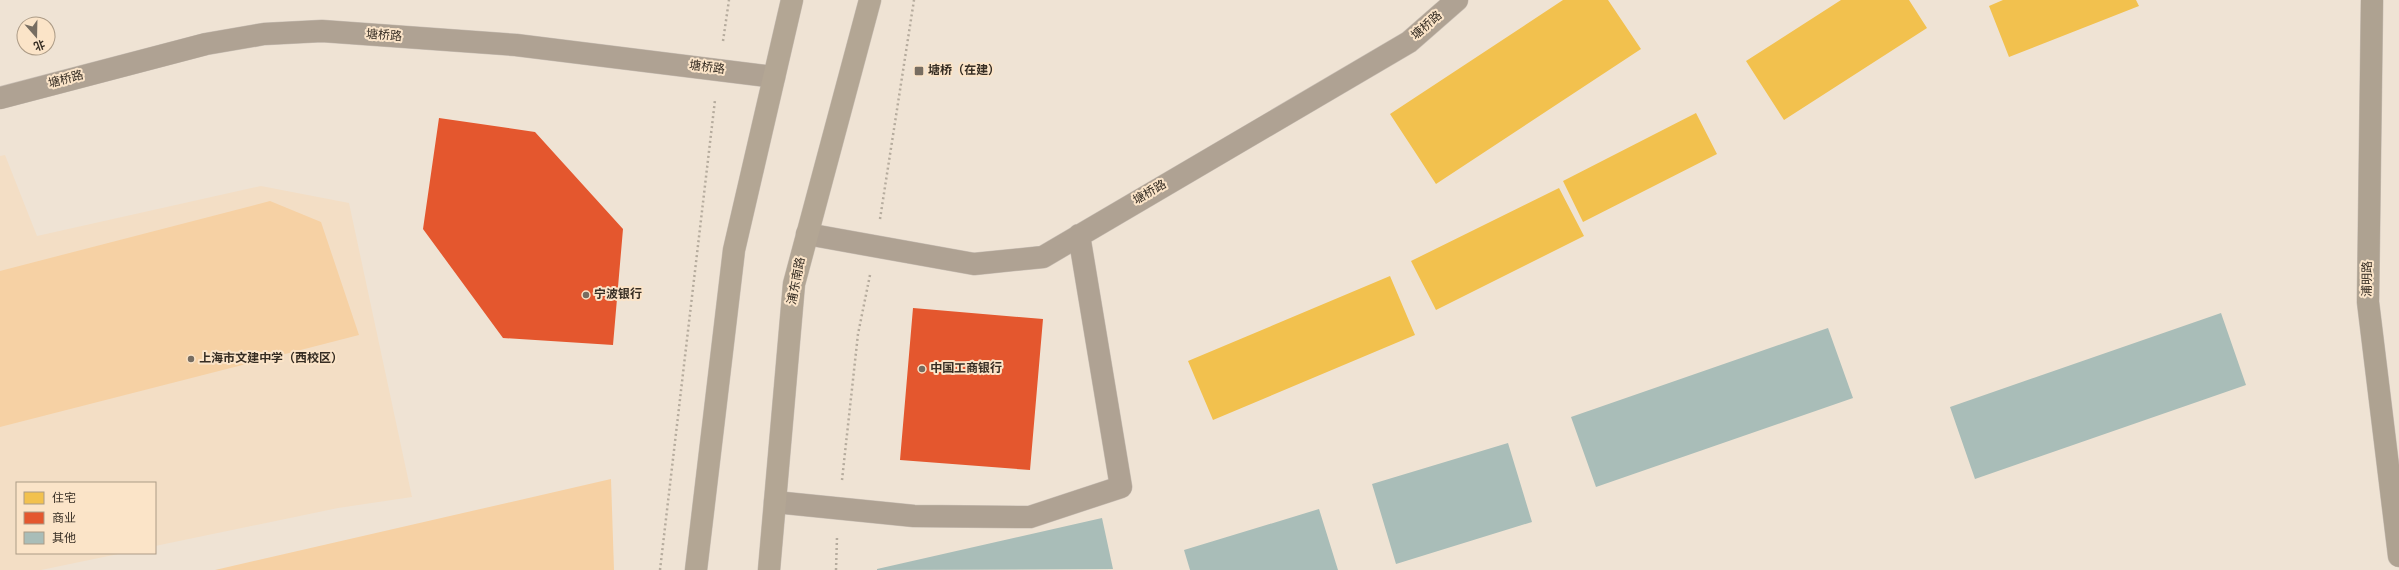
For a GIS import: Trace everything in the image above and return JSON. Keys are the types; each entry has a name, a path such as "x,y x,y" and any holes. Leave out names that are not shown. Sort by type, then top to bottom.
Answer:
{"main road":[{"path":"696,570 734,250 792,0"},
{"name":"浦东南路","path":"769,570 794,284 870,0"},
{"name":"浦明路","path":"2372,0 2368,302 2399,556"}],"street":[{"name":"塘桥路","path":"807,234 876,245 974,264 1043,257 1409,42 1457,0"},
{"name":"塘桥路","path":"0,98 206,44 264,34 322,31 516,45 774,77"},
{"path":"775,502 914,516 1030,517 1121,487 1079,235"}],"path":[{"path":"660,570 718,70 729,0"},
{"path":"836,570 838,509 858,334 876,245 914,0"}],"shaded area":[{"name":"上海市文建中学（西校区）","path":"5,155 37,236 261,186 349,203 412,497 338,508 156,546 156,482 16,482 16,554 118,554 41,570 0,570 0,156"},
{"path":"270,201 321,222 359,335 0,427 0,271"},
{"path":"611,479 614,570 215,570"}],"building: 住宅":[{"path":"1563,0 1608,0 1641,49 1436,184 1390,114"},
{"path":"1841,0 1909,0 1927,28 1784,120 1746,61"},
{"path":"2003,0 2136,0 2139,6 2009,57 1989,6"},
{"path":"1696,113 1717,154 1583,222 1563,181"},
{"path":"1559,188 1584,236 1436,310 1411,261"},
{"path":"1390,276 1415,335 1213,420 1188,361"}],"building: 商业":[{"path":"439,118 535,132 623,229 613,345 503,338 423,229"},
{"path":"913,308 1043,319 1030,470 900,460"}],"building: 其他":[{"path":"2221,313 2246,385 1975,479 1950,407"},
{"path":"1828,328 1853,398 1596,487 1571,417"},
{"path":"1508,443 1532,522 1396,564 1372,484"},
{"path":"1319,509 1338,570 1190,570 1184,550"},
{"path":"1102,518 1113,569 877,570 877,569"}],"place":[{"name":"塘桥（在建）","path":"919,71"},
{"name":"宁波银行","path":"586,295"},
{"name":"上海市文建中学（西校区）","path":"191,359"},
{"name":"中国工商银行","path":"922,369"}]}
